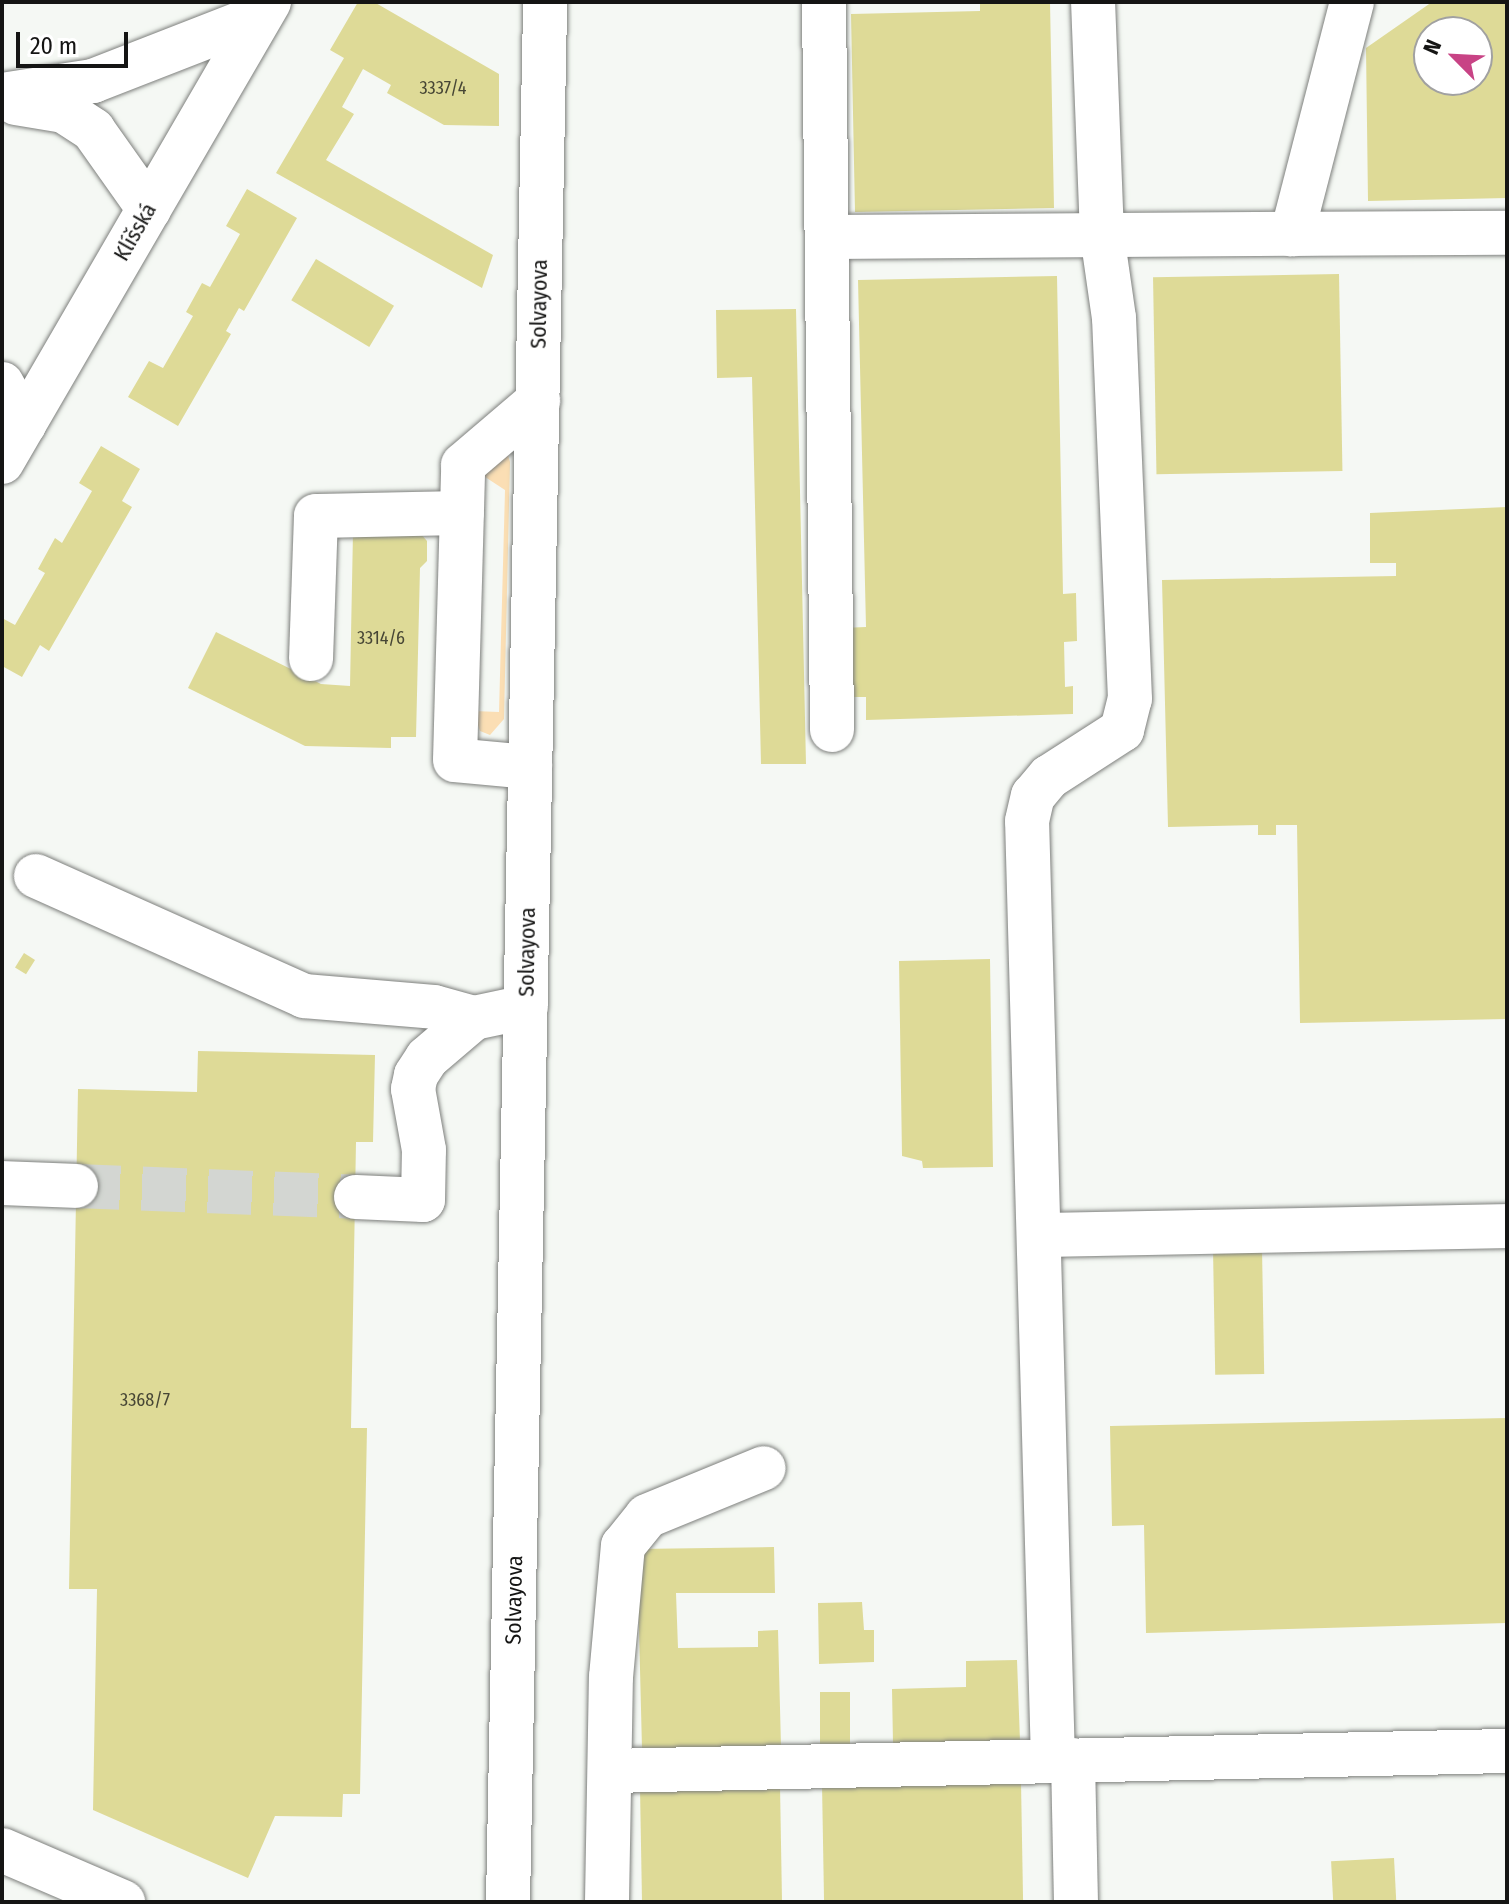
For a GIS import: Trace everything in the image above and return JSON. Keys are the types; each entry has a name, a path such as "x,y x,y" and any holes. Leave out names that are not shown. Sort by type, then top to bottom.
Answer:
{"street":[{"name":"Solvayova","path":"508,1902 545,2"},
{"path":"824,2 830,237 832,730"},
{"path":"1076,1902 1063,1760 1040,1235 1027,821 1033,796 1049,777 1122,730 1130,699 1114,318 1102,235 1093,2"},
{"path":"1292,234 1352,2"},
{"path":"2,95 93,81 264,9"},
{"name":"Klíšská","path":"2,462 264,9"},
{"path":"2,102 47,106 79,118 112,152 149,209"},
{"path":"830,237 1507,233"},
{"path":"2,384 24,424"},
{"path":"530,767 455,760 463,465 538,401"},
{"path":"311,659 316,516 462,513"},
{"path":"36,876 304,996 434,1007 474,1018 526,1007"},
{"path":"356,1197 423,1200 423,1133 413,1089 416,1075 427,1058 474,1018"},
{"path":"2,1183 76,1186"},
{"path":"1040,1235 1507,1226"},
{"path":"607,1902 614,1621 623,1546 647,1516 764,1468"},
{"path":"610,1771 1507,1751"},
{"path":"2,1850 123,1902"}],"shaded area":[{"path":"506,448 510,462 504,719 490,735 480,731 473,711 499,712 505,490 479,473"}],"building":[{"path":"358,2 374,2 499,74 499,126 444,125 387,93 391,85 363,69 342,107 354,114 326,160 493,255 482,288 276,173 344,58 330,50"},
{"path":"980,2 1050,2 1054,208 855,212 851,14 980,11"},
{"path":"1432,2 1507,2 1507,198 1368,201 1366,48"},
{"path":"247,189 297,218 244,311 239,308 226,331 231,334 178,426 128,397 149,361 163,368 193,316 186,312 202,283 210,287 240,234 226,226"},
{"path":"316,259 394,306 369,347 291,300"},
{"path":"1339,274 1342,471 1156,474 1153,277"},
{"path":"1057,276 1063,594 1076,593 1077,641 1064,642 1065,687 1073,686 1073,714 866,720 866,697 844,697 842,628 866,627 858,280"},
{"path":"796,309 806,764 761,764 752,377 717,378 716,310"},
{"path":"101,446 140,469 122,501 132,507 49,651 40,645 22,677 2,666 2,618 15,625 45,573 38,569 55,538 62,543 92,491 79,483"},
{"path":"1507,507 1507,1019 1300,1023 1297,825 1276,825 1276,835 1258,835 1258,825 1168,827 1162,580 1396,576 1396,563 1370,563 1370,513"},
{"path":"414,526 427,541 427,561 420,568 416,737 391,737 391,748 305,746 188,688 216,632 321,684 350,686 353,532"},
{"path":"24,953 35,960 26,974 15,967"},
{"path":"990,959 993,1167 923,1168 922,1161 902,1156 899,961"},
{"path":"198,1051 375,1055 373,1142 356,1142 351,1428 367,1428 360,1794 343,1794 342,1817 275,1816 248,1878 93,1810 97,1589 69,1589 78,1089 197,1092"},
{"path":"1262,1248 1264,1374 1215,1375 1213,1249"},
{"path":"1507,1418 1507,1623 1146,1633 1144,1525 1112,1526 1110,1426"},
{"path":"774,1547 775,1593 676,1593 678,1648 758,1647 758,1631 778,1630 781,1747 642,1749 637,1549"},
{"path":"862,1602 864,1630 874,1630 874,1662 819,1664 818,1603"},
{"path":"1017,1660 1020,1741 893,1744 892,1689 966,1687 966,1661"},
{"path":"820,1692 850,1692 850,1744 820,1744"},
{"path":"1021,1782 1023,1902 824,1902 822,1785"},
{"path":"780,1786 782,1902 642,1902 640,1788"},
{"path":"1394,1858 1396,1902 1333,1902 1331,1861"}],"tunnel":[{"path":"76,1186 356,1197"}]}
